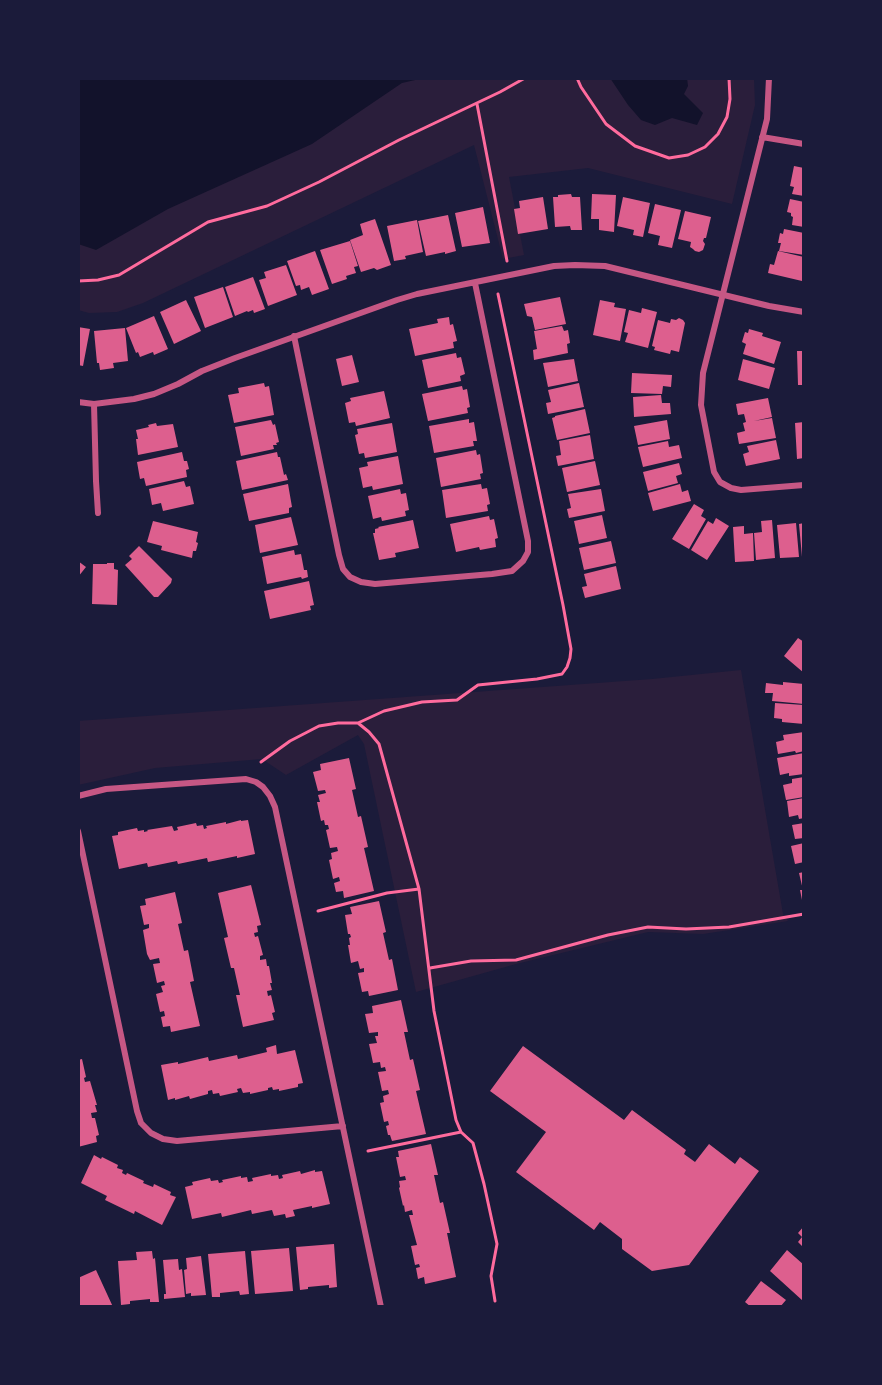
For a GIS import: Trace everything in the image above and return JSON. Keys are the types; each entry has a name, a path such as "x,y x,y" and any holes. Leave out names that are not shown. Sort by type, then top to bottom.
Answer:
{"street":[{"path":"769,78 767,119 703,373 701,405 714,472 720,482 741,490 804,485"},
{"path":"762,137 804,144"},
{"path":"78,402 94,404 154,394 202,371 397,300 554,266 605,266 769,306 804,312"},
{"path":"294,336 339,555 343,569 350,577 361,582 375,584 512,571 523,561 528,552 528,541 476,283"},
{"path":"94,404 98,513"},
{"path":"78,795 106,789 246,779 256,782 270,796 381,1307"},
{"path":"78,831 141,1123 151,1133 163,1139 177,1141 343,1126"}],"path":[{"path":"78,281 98,280 118,275 208,222 267,206 525,78"},
{"path":"577,78 606,124 635,146 669,158 688,155 705,147 718,134 729,108 729,78"},
{"path":"477,103 507,261"},
{"path":"261,762 290,741 319,726 338,723 358,723 379,744 419,890 435,1011 456,1120 461,1132 473,1143 498,1244 491,1276 495,1301"},
{"path":"318,911 387,894 419,890"},
{"path":"430,968 471,962 516,960 608,935 648,927 686,929 729,927 804,914"},
{"path":"368,1151 461,1132"}],"shaded area":[{"path":"78,78 754,78 755,105 732,204 588,168 509,177 524,255 503,259 474,145 143,303 117,312 89,313 78,310"},
{"path":"78,78 424,78 402,83 312,144 168,209 96,250 78,244"},
{"path":"610,78 687,78 688,86 684,94 703,113 697,125 672,118 655,125 641,120"},
{"path":"741,670 783,914 788,921 703,934 648,932 516,964 416,992 364,744 358,735 286,775 262,759 155,768 78,785 78,721 652,679"}],"building":[{"path":"794,166 804,168 804,196 792,194 794,187 790,186"},
{"path":"571,194 572,197 580,197 582,230 571,230 570,226 555,227 553,197"},
{"path":"592,194 616,195 614,232 599,230 599,219 591,219"},
{"path":"543,197 548,229 518,234 514,209 520,208 519,201"},
{"path":"623,197 650,203 643,237 633,235 634,230 617,226"},
{"path":"790,199 804,202 804,227 792,225 793,217 787,212"},
{"path":"655,204 681,210 672,248 658,245 660,236 648,233"},
{"path":"483,207 490,243 462,247 455,213"},
{"path":"685,211 711,217 706,238 703,241 705,244 703,250 699,252 690,247 691,242 678,239"},
{"path":"448,215 456,251 426,256 418,221"},
{"path":"375,219 391,265 361,272 350,240 363,235 360,224"},
{"path":"417,220 423,252 394,261 387,226"},
{"path":"784,229 804,233 804,255 779,251 780,233 783,234"},
{"path":"350,241 358,266 354,267 356,273 332,284 320,250"},
{"path":"315,251 329,289 312,295 309,287 301,290 300,285 296,286 287,261"},
{"path":"778,251 804,257 802,281 768,273 770,264 774,265"},
{"path":"286,265 297,295 268,306 259,280 266,278 264,272"},
{"path":"253,277 265,309 254,313 253,310 247,311 235,316 225,287"},
{"path":"223,287 233,317 205,328 194,297"},
{"path":"560,297 566,324 535,330 532,317 527,316 524,304"},
{"path":"186,300 201,331 174,344 160,312"},
{"path":"600,300 615,303 614,307 626,309 620,341 593,335"},
{"path":"642,308 657,312 648,348 625,342 628,333 624,332 629,310 641,313"},
{"path":"154,316 168,349 154,355 153,352 140,357 138,352 136,353 126,328"},
{"path":"449,317 457,341 453,342 454,348 415,356 409,329 438,323 437,319"},
{"path":"679,318 685,323 679,352 671,350 670,354 654,350 655,347 652,346 658,320 670,323 671,319"},
{"path":"562,326 564,331 568,330 570,343 567,344 568,353 534,360 533,350 537,349 534,331"},
{"path":"78,327 90,329 83,366 78,365"},
{"path":"125,328 128,361 113,363 114,368 100,370 99,363 97,363 94,331"},
{"path":"749,329 781,342 774,364 743,354 746,344 742,342 745,332 748,333"},
{"path":"797,351 804,351 804,385 798,385"},
{"path":"456,353 457,358 461,357 465,374 460,376 461,381 428,388 422,360"},
{"path":"352,355 359,382 342,386 336,359"},
{"path":"574,359 578,381 548,387 543,363"},
{"path":"743,359 775,368 769,389 738,380"},
{"path":"632,373 672,375 671,387 663,386 662,394 631,393"},
{"path":"264,383 265,387 269,386 274,415 234,423 228,395 239,393 238,388"},
{"path":"579,383 584,407 548,414 546,403 551,402 548,390"},
{"path":"462,386 463,390 467,389 470,407 467,408 468,413 428,421 422,394"},
{"path":"384,391 390,418 356,426 355,422 349,423 345,403 351,401 350,398"},
{"path":"661,395 662,403 670,403 671,414 634,417 633,397"},
{"path":"768,398 772,417 754,421 772,418 776,438 739,444 737,433 745,431 743,423 746,422 744,414 738,415 736,404"},
{"path":"585,409 590,433 557,440 552,418"},
{"path":"469,419 469,423 474,422 477,441 473,441 474,446 434,453 429,426"},
{"path":"271,420 273,425 275,424 279,442 273,445 274,449 241,456 235,427"},
{"path":"667,420 670,439 638,445 634,426"},
{"path":"804,422 804,458 797,459 795,423"},
{"path":"156,423 157,426 173,424 178,447 138,455 136,430"},
{"path":"392,423 397,452 365,458 364,453 359,454 355,435 358,434 357,429"},
{"path":"590,435 594,459 558,466 556,456 561,455 559,441"},
{"path":"776,440 780,459 746,466 743,454 749,452 747,446"},
{"path":"668,441 669,447 679,445 682,458 643,467 638,447"},
{"path":"476,450 477,455 480,454 483,473 480,474 481,479 441,487 436,458"},
{"path":"182,452 189,469 186,470 187,477 146,486 144,478 140,479 137,462"},
{"path":"277,452 284,475 286,474 288,480 242,490 236,461"},
{"path":"398,456 403,484 373,490 372,486 363,488 359,468 368,466 367,462"},
{"path":"595,461 600,485 567,492 562,468"},
{"path":"679,463 682,474 676,476 678,483 648,491 643,472"},
{"path":"184,481 186,487 190,486 194,504 163,511 161,503 152,505 149,489"},
{"path":"288,484 292,507 289,508 289,513 249,521 243,494"},
{"path":"481,484 482,489 487,488 490,504 487,505 488,511 446,518 442,490"},
{"path":"680,484 682,492 688,490 691,501 653,511 648,493"},
{"path":"400,489 401,494 406,493 409,510 405,511 406,516 382,521 381,517 373,519 368,496"},
{"path":"601,489 605,511 569,518 567,509 571,508 568,494"},
{"path":"694,504 704,510 701,516 706,519 689,549 672,539"},
{"path":"602,515 607,538 579,544 574,521"},
{"path":"489,516 490,520 494,519 498,538 495,539 496,547 480,550 479,547 456,552 450,524"},
{"path":"291,517 298,545 260,553 255,525"},
{"path":"716,518 729,526 707,560 691,550 708,521 713,524"},
{"path":"413,520 419,548 395,553 396,557 379,560 373,533 375,529"},
{"path":"772,520 775,558 756,560 754,533 762,532 761,521"},
{"path":"153,521 198,532 196,542 198,543 192,558 161,550 162,546 147,542"},
{"path":"796,523 799,557 780,558 777,525"},
{"path":"804,523 804,556 802,557 799,524"},
{"path":"744,526 744,534 753,533 754,561 735,562 733,527"},
{"path":"611,541 616,563 584,570 579,548"},
{"path":"139,546 172,579 158,597 154,597 125,565 132,559 129,556"},
{"path":"294,550 295,555 301,554 308,577 267,584 262,557"},
{"path":"78,561 86,567 78,577"},
{"path":"114,563 114,569 118,570 117,605 92,604 93,564"},
{"path":"616,566 621,589 585,598 582,587 587,586 584,574"},
{"path":"309,581 314,605 310,606 311,610 270,619 264,591"},
{"path":"798,638 804,642 804,673 784,656"},
{"path":"783,682 804,684 804,704 772,701 773,693 765,693 766,683 783,685"},
{"path":"775,703 804,705 804,724 782,722 782,719 774,718"},
{"path":"804,732 804,751 778,754 776,742 784,740 783,735"},
{"path":"804,753 804,774 780,775 777,758"},
{"path":"349,758 356,789 352,790 368,847 364,848 374,891 344,898 343,891 336,892 334,883 340,881 339,877 333,879 329,860 332,859 331,853 338,851 337,847 330,848 326,830 329,829 328,825 325,825 324,820 321,821 317,802 320,802 318,795 326,793 325,790 318,791 313,772 321,770 320,764"},
{"path":"804,777 804,797 786,800 783,785 792,783 792,779"},
{"path":"804,798 804,818 799,819 798,815 789,817 787,801"},
{"path":"248,820 255,854 208,862 207,858 178,864 177,861 148,867 147,863 119,869 112,836 118,835 118,832 137,828 138,831 144,830 144,832 172,826 174,831 178,830 177,827 196,823 197,826 203,825 204,829 207,828 206,826"},
{"path":"804,823 804,838 795,839 792,825"},
{"path":"804,843 804,862 795,864 791,846"},
{"path":"804,872 803,905 800,890 803,890 799,873"},
{"path":"251,885 261,925 257,926 258,932 254,933 255,937 258,936 263,955 260,956 260,960 266,959 267,966 269,966 272,990 267,991 268,996 271,995 275,1012 272,1013 274,1020 243,1027 236,995 240,995 224,938 228,937 218,893"},
{"path":"175,892 182,923 178,924 184,951 188,950 194,981 190,982 200,1026 171,1032 170,1026 163,1027 161,1017 165,1016 164,1011 160,1012 156,994 163,992 161,986 165,985 164,981 157,983 153,964 160,963 159,958 150,960 147,954 143,930 149,928 149,924 144,925 140,906 146,905 145,899"},
{"path":"379,901 386,932 383,933 389,960 392,959 398,990 369,996 368,991 362,992 358,973 364,972 364,968 360,969 358,961 351,963 348,945 350,945 349,938 351,937 348,934 345,915 352,914 350,907"},
{"path":"401,1000 408,1032 404,1032 420,1090 416,1091 426,1134 392,1141 386,1126 389,1125 388,1121 384,1122 380,1103 384,1102 383,1096 389,1094 388,1090 382,1091 378,1072 386,1071 385,1067 381,1068 380,1062 373,1063 369,1044 377,1043 375,1036 378,1036 378,1032 369,1033 365,1014 373,1013 372,1006"},
{"path":"276,1045 277,1054 295,1050 303,1083 298,1084 298,1087 279,1091 279,1089 273,1090 272,1087 250,1094 250,1092 243,1093 241,1088 237,1089 238,1092 220,1096 219,1093 213,1094 212,1090 208,1091 208,1094 190,1099 189,1096 168,1100 161,1065 178,1062 178,1064 208,1057 209,1061 237,1055 238,1059 267,1052 266,1048"},
{"path":"523,1046 624,1120 632,1110 686,1150 684,1154 695,1162 709,1144 735,1164 740,1157 759,1171 689,1265 652,1271 622,1249 622,1239 600,1222 594,1230 516,1172 546,1132 490,1091"},
{"path":"82,1059 85,1082 90,1081 97,1105 95,1105 97,1112 91,1113 92,1118 95,1118 99,1135 96,1136 97,1142 78,1147 78,1060"},
{"path":"431,1144 438,1175 434,1175 450,1233 447,1233 456,1277 425,1284 424,1277 418,1279 416,1268 420,1267 419,1264 415,1265 411,1246 417,1245 409,1215 413,1215 412,1210 405,1212 403,1206 399,1181 406,1180 405,1176 400,1177 396,1157 399,1157 398,1151"},
{"path":"94,1155 118,1165 117,1168 123,1170 122,1173 126,1175 127,1173 153,1187 154,1184 176,1197 162,1225 135,1211 134,1214 105,1200 107,1196 81,1183"},
{"path":"315,1170 315,1172 322,1171 330,1204 293,1210 295,1216 286,1218 285,1214 274,1216 272,1210 252,1214 251,1210 222,1217 221,1213 192,1219 185,1187 193,1185 192,1182 210,1178 211,1181 218,1180 219,1183 223,1182 222,1180 241,1176 241,1178 247,1177 248,1182 253,1181 252,1178 271,1174 271,1176 278,1175 279,1179 283,1178 282,1175 300,1171 301,1174"},
{"path":"804,1226 804,1248 798,1242 802,1237 798,1233"},
{"path":"334,1244 337,1287 329,1288 329,1285 300,1290 296,1247"},
{"path":"289,1248 293,1291 255,1294 251,1251"},
{"path":"787,1250 804,1265 803,1301 770,1271"},
{"path":"152,1251 153,1259 155,1258 159,1302 150,1302 150,1299 130,1301 130,1304 121,1305 118,1261 137,1260 136,1252"},
{"path":"245,1251 249,1294 240,1295 239,1291 220,1293 220,1297 212,1297 208,1254"},
{"path":"201,1256 206,1295 191,1296 191,1293 186,1294 184,1270 187,1269 186,1258"},
{"path":"178,1259 179,1270 182,1269 185,1297 164,1299 164,1294 166,1294 163,1260"},
{"path":"96,1270 113,1307 78,1307 78,1278"},
{"path":"761,1281 786,1300 780,1307 751,1307 745,1302"}]}
